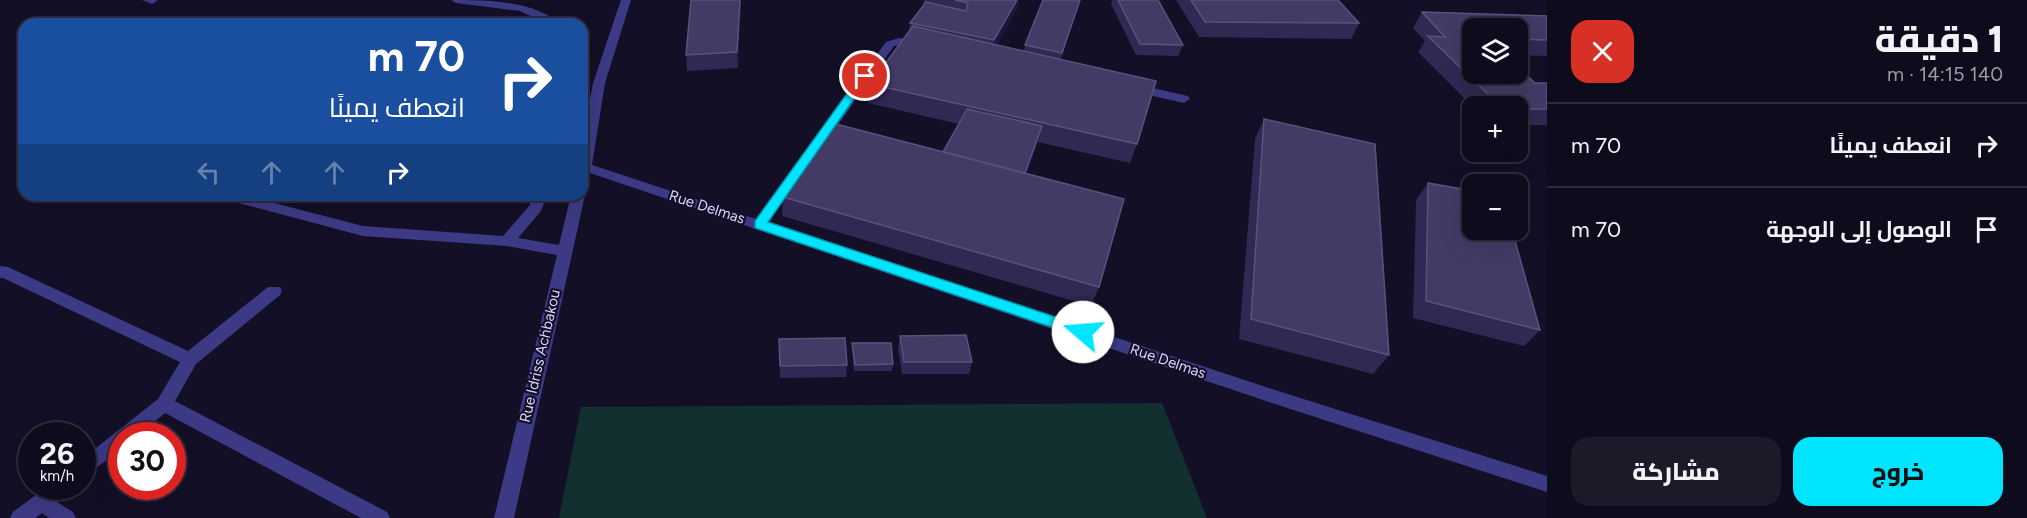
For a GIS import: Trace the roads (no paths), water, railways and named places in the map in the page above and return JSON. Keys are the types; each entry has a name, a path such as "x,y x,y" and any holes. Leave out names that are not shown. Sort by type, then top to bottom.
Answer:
{"street":[{"path":"456,0 512,7 548,18"},
{"path":"588,150 599,83 626,0"},
{"path":"760,224 890,44 898,41 928,45"},
{"path":"1119,84 1184,99"},
{"name":"Rue Delmas","path":"588,175 760,224 1275,398 1547,484"},
{"path":"248,201 363,231 507,241 564,251"},
{"path":"507,241 536,208 538,201"},
{"name":"Rue Idriss Achbakou","path":"504,518 576,201"},
{"path":"0,273 3,271 190,359"},
{"path":"142,422 164,404 190,359 274,291"},
{"path":"164,404 380,518"},
{"path":"96,459 108,449"},
{"path":"20,518 46,500"},
{"path":"42,503 66,518"}]}
